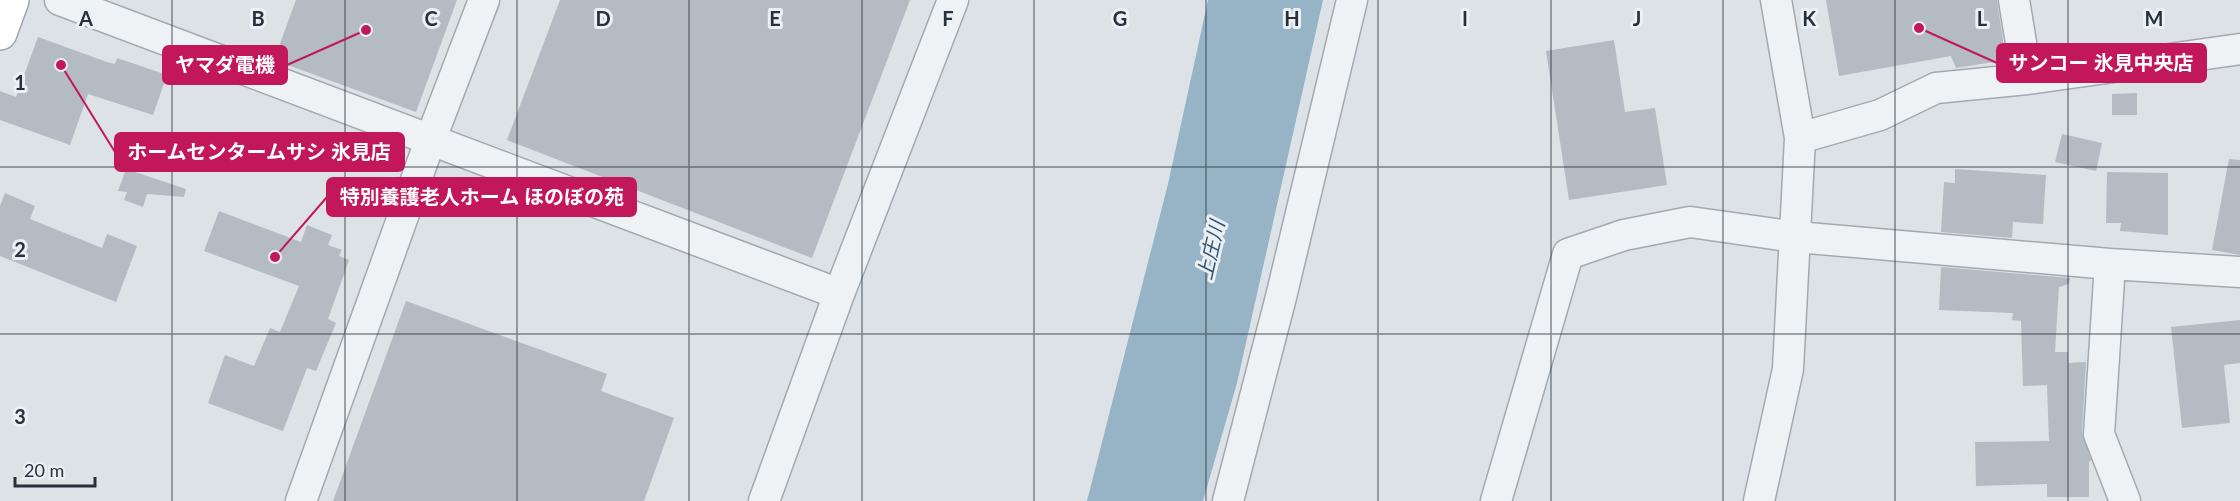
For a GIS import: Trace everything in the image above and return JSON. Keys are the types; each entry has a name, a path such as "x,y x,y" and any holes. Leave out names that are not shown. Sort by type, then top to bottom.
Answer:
{"street":[{"path":"60,0 839,294"},
{"path":"301,501 430,141 484,0"},
{"path":"764,501 839,294 952,0"},
{"path":"1228,501 1281,297 1352,0"},
{"path":"1759,501 1788,369 1800,138 1776,0"},
{"path":"2014,0 2027,79"},
{"path":"1800,138 1880,115 1936,88 2027,79 2240,49"},
{"path":"1496,501 1568,254 1624,235 1690,222 1796,237 2110,264 2240,272"},
{"path":"2110,264 2099,434 2125,501"}],"water":[{"name":"上庄川","path":"1208,0 1323,0 1237,383 1203,501 1087,501 1168,184"}],"building":[{"path":"296,0 457,0 416,112 274,60"},
{"path":"560,0 910,0 812,258 507,140"},
{"path":"1826,0 1997,0 2006,60 1956,68 1951,56 1839,76"},
{"path":"38,37 107,62 115,64 117,58 167,75 153,115 88,94 70,145 0,120 0,91 16,97"},
{"path":"1614,40 1625,112 1655,108 1667,185 1569,200 1546,51"},
{"path":"2137,93 2137,115 2112,115 2112,94"},
{"path":"2062,134 2102,143 2096,171 2055,162"},
{"path":"2229,159 2240,160 2240,255 2212,250"},
{"path":"126,169 186,189 184,197 147,194 143,207 124,200 127,192 118,191"},
{"path":"1955,169 2046,175 2043,224 2013,222 2012,238 1941,232 1944,182 1955,183"},
{"path":"2107,172 2168,173 2168,235 2120,231 2121,223 2106,223"},
{"path":"5,193 35,206 30,219 102,248 107,234 137,246 116,302 0,256 0,206"},
{"path":"219,211 301,242 307,225 332,235 328,245 342,250 339,256 349,260 328,319 336,323 316,371 307,368 283,431 208,403 225,355 254,366 270,328 280,332 299,286 204,251"},
{"path":"1941,267 2070,278 2069,284 2059,287 2055,352 2068,352 2068,363 2086,362 2082,433 2091,460 2089,462 2089,497 2047,497 2047,484 1976,486 1975,442 2049,441 2047,385 2023,386 2021,321 2012,320 2013,313 1939,310"},
{"path":"406,301 607,374 601,391 674,418 644,501 333,501"},
{"path":"2240,320 2240,363 2224,365 2230,423 2182,428 2171,327"}],"place":[{"name":"サンコー 氷見中央店","path":"1919,28"},
{"name":"ヤマダ電機","path":"366,30"},
{"name":"ホームセンタームサシ 氷見店","path":"61,65"},
{"name":"特別養護老人ホーム ほのぼの苑","path":"275,257"}]}
